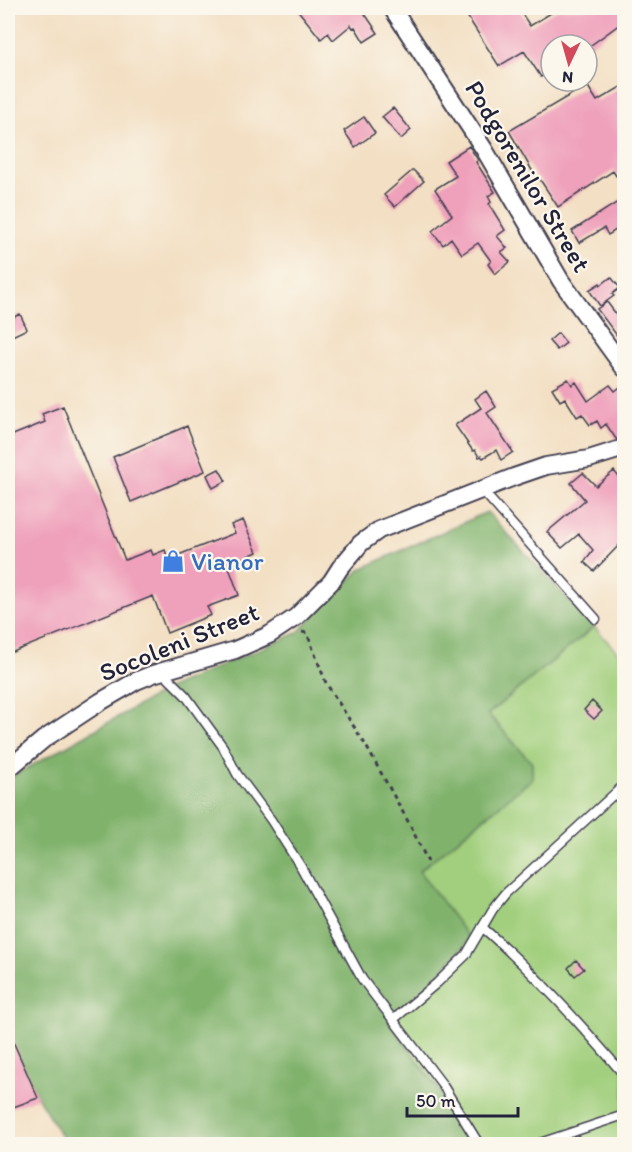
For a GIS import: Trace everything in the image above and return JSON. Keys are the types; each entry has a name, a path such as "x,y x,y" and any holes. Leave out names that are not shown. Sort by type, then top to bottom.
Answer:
{"street":[{"name":"Podgorenilor Street","path":"392,8 484,149 561,281 624,368"},
{"name":"Socoleni Street","path":"8,769 44,739 136,681 235,650 283,626 318,596 361,543 379,530 546,466 589,459 624,448"}],"lane":[{"path":"482,490 596,619"},
{"path":"162,672 186,696 223,747 237,774 277,828 301,867 362,979 442,1084 479,1144"},
{"path":"394,1019 466,955 493,909 506,893 624,785"},
{"path":"615,794 624,803"},
{"path":"482,927 519,960 624,1075"},
{"path":"537,1144 624,1115"}],"path":[{"path":"283,626 307,633 326,683 365,744 428,862"}],"green space":[{"path":"487,512 594,627 488,714 532,763 532,779 419,871 469,938 440,974 388,1021 437,1087 474,1144 66,1144 38,1098 8,1031 8,779 169,688 297,633 361,569"},
{"path":"594,627 624,659 624,1144 474,1144 437,1087 388,1021 440,974 419,871 532,779 532,763 488,714"}],"building":[{"path":"296,8 361,8 378,33 364,42 355,27 351,25 333,40 328,33 321,39"},
{"path":"462,8 518,8 530,26 559,8 624,8 624,21 599,39 599,33 539,33 539,74 524,51 499,66"},
{"path":"624,85 624,170 616,176 613,171 558,207 539,178 537,179 509,131 573,93 592,93 597,101"},
{"path":"393,108 411,130 401,139 382,117"},
{"path":"364,117 375,133 355,147 344,131"},
{"path":"469,146 495,192 488,196 491,202 489,204 505,230 497,236 507,248 501,252 510,262 495,274 488,264 491,261 478,243 462,254 451,238 443,245 432,231 452,215 435,189 456,176 446,161"},
{"path":"413,170 424,181 395,207 384,195"},
{"path":"624,198 624,225 608,235 604,228 579,243 572,231"},
{"path":"611,277 620,288 612,294 614,296 600,306 589,290 600,283 601,285"},
{"path":"607,302 624,325 624,345 597,309"},
{"path":"20,314 27,329 8,338 8,320"},
{"path":"558,333 566,343 557,350 549,341"},
{"path":"568,379 572,385 576,382 588,401 610,385 615,391 624,384 624,438 616,439 606,424 601,428 597,421 590,425 582,414 577,417 565,398 560,401 552,388"},
{"path":"486,391 496,407 487,413 513,452 501,460 496,450 483,458 479,457 455,425 481,408 475,399"},
{"path":"63,406 125,560 151,550 153,555 165,550 168,559 235,533 231,525 243,520 257,552 228,565 239,595 207,607 211,615 167,633 153,596 8,654 8,437 45,422 42,414"},
{"path":"187,426 205,471 131,502 113,457"},
{"path":"219,469 226,481 213,488 207,475"},
{"path":"614,471 624,483 624,540 594,571 584,562 593,550 579,534 562,548 547,532 585,500 571,483 583,473 596,486"},
{"path":"592,701 602,711 594,719 584,710"},
{"path":"576,960 584,969 575,976 568,968"},
{"path":"8,1030 38,1098 8,1109"}],"place":[{"name":"Vianor","path":"173,561"}]}
